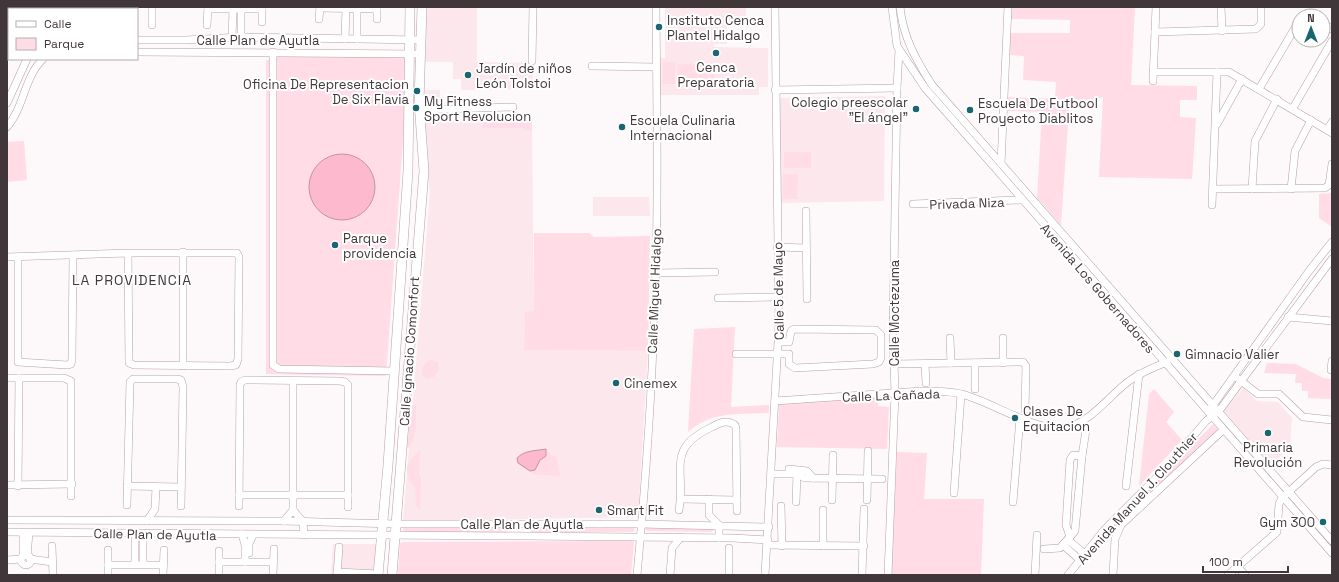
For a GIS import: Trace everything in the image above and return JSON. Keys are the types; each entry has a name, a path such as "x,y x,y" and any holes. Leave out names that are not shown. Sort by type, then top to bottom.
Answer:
{"main road":[{"name":"Calle Ignacio Comonfort","path":"378,575 408,171 410,7"},
{"name":"Calle Ignacio Comonfort","path":"392,575 424,171 419,110 422,7"}],"street":[{"path":"152,7 152,24"},
{"path":"532,61 533,7"},
{"name":"Calle Miguel Hidalgo","path":"637,575 653,353 655,273 656,7"},
{"name":"Calle 5 de Mayo","path":"765,575 779,342 775,7"},
{"name":"Avenida Los Gobernadores","path":"892,7 894,30 900,50 925,88 1164,363 1209,417 1223,430 1332,553"},
{"name":"Avenida Los Gobernadores","path":"900,7 903,28 913,55 932,85 1332,541"},
{"path":"1001,164 1008,7"},
{"path":"1153,81 1156,7"},
{"path":"1221,7 1222,30"},
{"path":"1155,32 1251,30 1259,28 1262,20 1261,7"},
{"path":"207,25 208,8 233,10 262,8 262,22"},
{"path":"320,18 320,8 377,8 377,19"},
{"path":"346,8 352,39"},
{"path":"352,53 352,39 357,9"},
{"path":"232,37 233,10"},
{"path":"241,10 241,37"},
{"path":"1259,88 1291,34"},
{"name":"Calle Plan de Ayutla","path":"138,40 186,40 241,37 331,40 421,40"},
{"path":"173,52 174,40"},
{"name":"Calle Plan de Ayutla","path":"186,40 186,52"},
{"name":"Calle Plan de Ayutla","path":"330,53 331,40"},
{"path":"1293,108 1332,41"},
{"name":"Calle Moctezuma","path":"888,575 895,393 893,332 897,88 900,50"},
{"name":"Calle Plan de Ayutla","path":"138,52 420,54"},
{"path":"273,52 273,365 279,369 394,371"},
{"path":"7,103 27,60"},
{"path":"7,127 14,119 34,71 41,60"},
{"path":"592,66 656,67"},
{"path":"1154,72 1229,72 1259,88 1330,131 1332,122"},
{"path":"1212,205 1217,72"},
{"path":"1216,126 1242,79"},
{"path":"775,90 897,88"},
{"path":"1252,189 1256,141 1277,99"},
{"path":"419,110 512,107"},
{"path":"1291,189 1295,151 1311,120"},
{"path":"1213,189 1325,188 1329,185 1332,164"},
{"name":"Privada Niza","path":"913,204 1021,200"},
{"path":"1036,216 1042,210"},
{"path":"806,211 807,299"},
{"path":"1209,417 1214,405 1234,376 1332,242"},
{"path":"777,247 806,248"},
{"path":"183,252 183,366"},
{"path":"7,257 128,253 235,252 239,257 237,362 230,366 134,366 129,363 128,253"},
{"path":"18,257 18,360 23,363 67,365 70,364 72,358 73,256"},
{"path":"1209,417 1219,411 1332,259"},
{"path":"655,273 715,272"},
{"path":"718,298 779,297"},
{"path":"1288,317 1332,321"},
{"path":"736,354 789,354 789,364 795,368 873,364 879,362 881,358 881,335 876,330 794,329 790,331 789,342 779,342"},
{"path":"950,338 951,363"},
{"path":"1002,338 1003,363"},
{"name":"Calle La Cañada","path":"775,401 922,391 961,394 1020,418 1046,426 1068,427 1079,423 1139,374 1172,359"},
{"path":"1331,370 1332,361"},
{"path":"894,364 1023,362 1026,366 1025,410"},
{"path":"975,363 975,389"},
{"path":"925,364 926,383"},
{"path":"1126,486 1139,374"},
{"path":"1234,376 1258,394 1279,394 1302,417 1332,420"},
{"path":"7,378 64,378 71,381 72,496"},
{"path":"18,486 19,378"},
{"path":"127,505 130,382 133,379 177,379 181,380 184,387 181,506"},
{"path":"239,506 241,382 245,380 340,381 345,382 348,385 348,507"},
{"path":"284,521 293,510 293,381"},
{"path":"954,493 961,394"},
{"name":"Avenida Manuel J. Clouthier","path":"1068,575 1105,529 1167,467 1209,417"},
{"path":"1013,502 1020,418"},
{"path":"679,510 681,499 681,452 690,440 700,432 717,424 728,422 735,425 736,428 737,511"},
{"path":"1044,549 1056,549 1067,541 1074,530 1086,430"},
{"path":"1113,575 1115,539 1121,525 1223,430"},
{"path":"867,500 868,451"},
{"path":"832,500 833,455"},
{"path":"1082,456 1073,455 1070,460 1066,524 1067,541 1082,557"},
{"path":"1228,575 1275,535 1278,524 1279,504 1282,498 1319,465 1332,464"},
{"path":"772,471 803,469 813,478"},
{"path":"772,471 797,474 800,477 813,478 882,479"},
{"path":"796,502 797,474"},
{"path":"7,486 72,484"},
{"path":"127,486 181,487"},
{"path":"147,521 155,509 156,487"},
{"path":"239,495 348,495"},
{"path":"681,499 737,500"},
{"path":"700,525 709,515 709,499"},
{"path":"781,506 782,546"},
{"path":"155,509 162,521"},
{"path":"862,575 864,509"},
{"path":"293,510 303,522 304,535"},
{"path":"823,510 823,546"},
{"path":"709,515 719,525 719,538"},
{"name":"Calle Plan de Ayutla","path":"7,520 186,522 284,521 382,524 641,524 769,527"},
{"path":"25,558 28,533 33,520"},
{"name":"Calle Plan de Ayutla","path":"186,522 186,535"},
{"name":"Calle Plan de Ayutla","path":"199,522 199,535"},
{"path":"324,522 325,536"},
{"name":"Calle Plan de Ayutla","path":"513,524 513,536"},
{"name":"Calle Plan de Ayutla","path":"525,524 525,536"},
{"path":"732,526 733,538"},
{"name":"Calle Plan de Ayutla","path":"7,532 186,535 242,534 325,536 733,538 768,541 782,546 864,546"},
{"path":"768,541 781,533"},
{"path":"135,534 135,564"},
{"path":"143,534 143,564"},
{"path":"242,534 247,545 247,562"},
{"path":"247,545 253,535"},
{"path":"1035,575 1037,535"},
{"path":"662,538 672,548"},
{"path":"670,575 672,548 680,538"},
{"path":"52,546 53,575"},
{"path":"339,547 337,574 378,575"},
{"path":"729,548 729,575"},
{"path":"273,575 274,549"},
{"path":"108,550 108,575"},
{"path":"163,575 164,550"},
{"path":"219,551 219,575"},
{"path":"7,560 25,558 52,562"},
{"path":"220,562 273,562"},
{"path":"108,565 163,565"},
{"path":"1238,567 1245,575"}],"shaded area":[{"path":"419,7 477,7 477,62 532,63 533,89 461,90 461,79 453,79 453,62 422,62 422,90 440,90 440,122 532,120 534,312 525,312 524,349 648,351 638,517 403,521 430,192 421,122"},
{"name":"Cenca Preparatoria","path":"665,7 746,8 746,25 727,25 727,44 714,44 714,47 768,48 768,87 759,87 759,95 660,95 660,58 665,58"},
{"path":"885,96 884,201 780,203 780,98"},
{"path":"342,154 354,157 365,164 372,175 375,187 372,199 365,210 354,217 342,220 330,217 319,210 312,199 309,187 312,175 319,164 330,157"},
{"path":"593,197 649,197 650,216 593,216"},
{"name":"Primaria Revolución","path":"1243,388 1257,401 1278,402 1292,418 1290,448 1271,465 1224,411"},
{"path":"546,449 546,456 540,460 535,470 530,471 518,463 517,458 520,455 530,451"},
{"path":"333,544 377,544 375,575 331,575"}],"green space":[{"path":"1011,7 1135,7 1131,85 1197,86 1197,100 1180,100 1180,117 1196,118 1192,179 1099,177 1103,97 1069,109 1061,225 1037,198 1042,112 1008,111 1008,97 1055,99 1056,82 1023,80 1024,56 1010,55 1010,33 1070,33 1070,20 1011,19"},
{"name":"Parque providencia","path":"405,55 404,125 386,376 266,374 266,60 276,60 277,57"},
{"path":"663,62 675,62 675,84 663,84"},
{"path":"678,64 715,64 714,82 679,83 677,81"},
{"path":"532,121 532,130 524,130 524,128 483,128 483,122"},
{"path":"24,141 27,180 7,182 7,142"},
{"path":"784,152 811,152 811,168 784,168"},
{"path":"783,174 798,174 797,199 783,199"},
{"path":"1332,193 1332,227 1319,218 1319,194"},
{"path":"534,233 589,233 594,237 650,236 648,351 524,350 525,312 534,311"},
{"path":"735,327 731,407 769,405 769,413 736,414 716,417 706,420 688,432 694,329"},
{"path":"430,360 438,362 439,369 434,377 427,379 423,376 422,368"},
{"path":"1267,363 1296,364 1323,378 1332,379 1332,399 1308,398 1308,391 1302,391 1302,383 1295,383 1296,374 1264,373"},
{"path":"1154,389 1174,412 1166,422 1182,440 1139,486 1149,394"},
{"path":"878,398 878,406 889,407 887,449 777,447 779,404"},
{"path":"411,406 416,406 415,429 413,441 407,449"},
{"path":"1213,424 1218,429 1191,454 1193,457 1109,532 1108,531"},
{"path":"420,450 420,510 416,506 415,487 408,476 407,467"},
{"path":"547,452 550,452 550,455 557,458 560,476 541,474 535,475 530,471 540,459 546,456"},
{"path":"897,452 927,453 924,499 984,499 981,575 891,575"},
{"path":"506,527 509,530 507,532 405,532 402,529 404,528"},
{"path":"532,527 633,527 635,530 633,532 531,532 529,530"},
{"path":"646,527 714,529 712,532 647,531 645,529"},
{"path":"403,542 634,542 631,575 398,575 400,543"}],"place":[{"name":"Instituto Cenca Plantel Hidalgo","path":"659,27"},
{"name":"Cenca Preparatoria","path":"716,53"},
{"name":"Jardín de niños León Tolstoi","path":"468,75"},
{"name":"Oficina De Representacion De Six Flavia","path":"417,91"},
{"name":"My Fitness Sport Revolucion","path":"416,108"},
{"name":"Colegio preescolar \"El ángel\"","path":"916,109"},
{"name":"Escuela De Futbool Proyecto Diablitos","path":"970,110"},
{"name":"Escuela Culinaria Internacional","path":"622,127"},
{"name":"Parque providencia","path":"335,245"},
{"name":"Gimnacio Valier","path":"1177,354"},
{"name":"Cinemex","path":"616,383"},
{"name":"Clases De Equitacion","path":"1015,418"},
{"name":"Primaria Revolución","path":"1268,433"},
{"name":"Smart Fit","path":"599,510"},
{"name":"Gym 300","path":"1323,522"}],"district":[{"name":"LA PROVIDENCIA","path":"132,280"}]}
